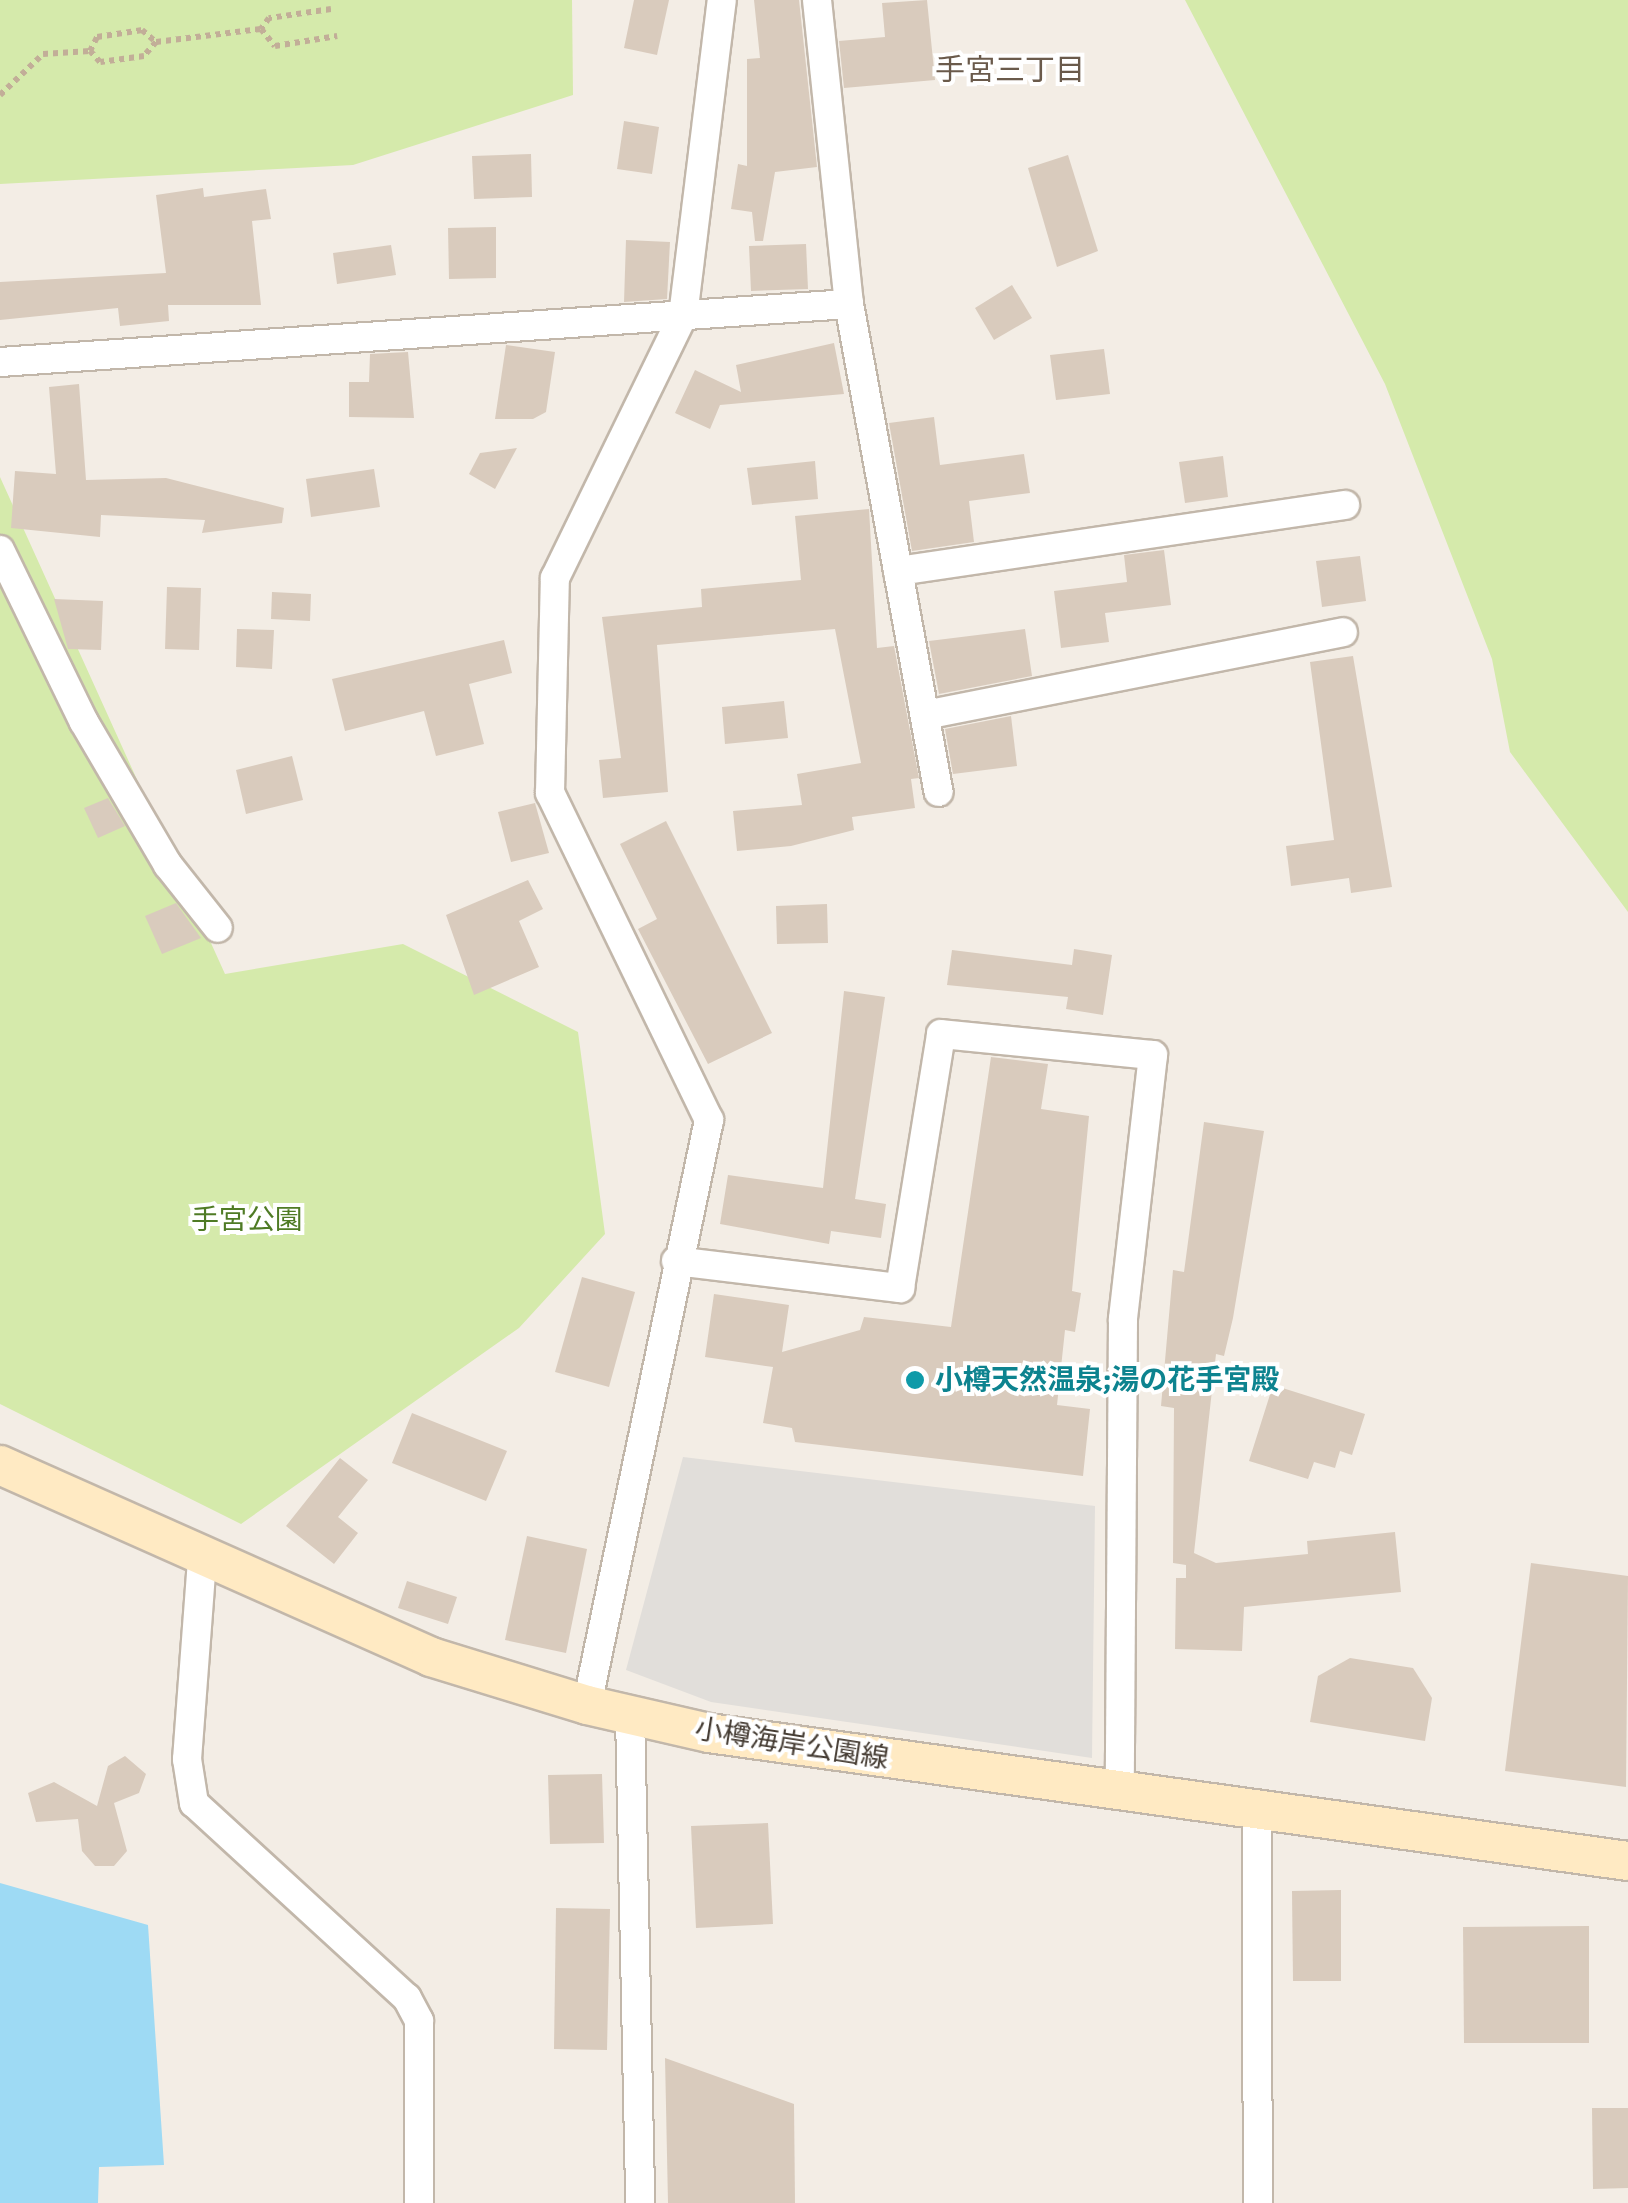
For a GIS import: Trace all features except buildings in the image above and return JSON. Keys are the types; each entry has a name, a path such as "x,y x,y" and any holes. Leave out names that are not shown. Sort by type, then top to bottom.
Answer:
{"main road":[{"name":"小樽海岸公園線","path":"0,1466 202,1560 431,1657 587,1705 1257,1812 1628,1861"}],"street":[{"path":"587,1705 708,1120 550,793 550,662 555,578 683,316 722,0"},
{"path":"818,0 850,304 939,792"},
{"path":"0,362 850,304"},
{"path":"898,571 1346,505"},
{"path":"0,550 84,722 168,865 218,928"},
{"path":"925,715 1343,632"},
{"path":"676,1260 900,1288 942,1034 1153,1055 1123,1319 1120,1791"},
{"path":"202,1560 187,1758 194,1803 408,1998 419,2021 419,2203"},
{"path":"630,1714 640,2203"},
{"path":"1257,1812 1258,2203"}],"path":[{"path":"261,29 268,18 331,9"},
{"path":"261,29 275,46 337,36"},
{"path":"90,51 100,62 144,56 156,42 261,29"},
{"path":"90,51 97,36 142,30 156,42"},
{"path":"0,95 43,54 90,51"}],"green space":[{"path":"0,0 572,0 573,95 353,165 0,184"},
{"path":"1185,0 1628,0 1628,912 1510,752 1492,659 1385,384"},
{"name":"手宮公園","path":"0,477 225,974 403,944 578,1032 605,1234 519,1328 241,1524 0,1404"}],"shaded area":[{"path":"683,1457 1095,1506 1092,1758 711,1702 626,1670"}],"water":[{"path":"0,1883 148,1925 164,2165 99,2167 98,2203 0,2203"}],"place":[{"name":"小樽天然温泉;湯の花手宮殿","path":"915,1380"}],"district":[{"name":"手宮三丁目","path":"1010,71"}]}
